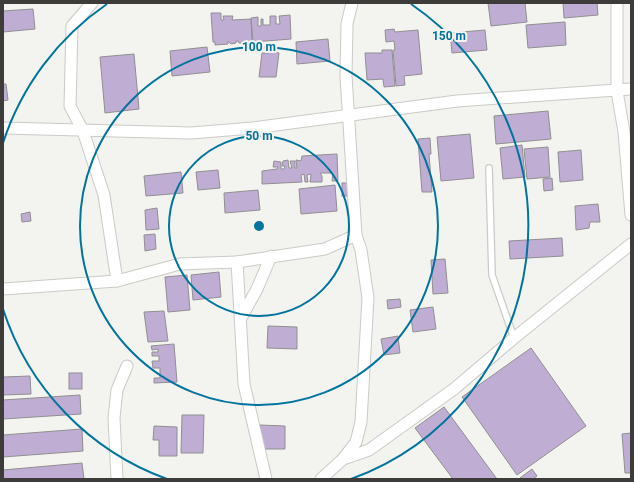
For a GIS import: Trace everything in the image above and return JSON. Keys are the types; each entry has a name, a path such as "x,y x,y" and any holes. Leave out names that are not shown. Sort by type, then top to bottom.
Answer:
{"street":[{"path":"92,3 72,26 70,106 83,131 104,195 116,281"},
{"path":"321,479 343,459 356,442 362,422 368,298 361,250 356,235 350,114 346,76 347,24 352,3"},
{"path":"617,3 617,91 624,132 631,216"},
{"path":"3,128 191,133 253,128 350,114 458,101 631,89"},
{"path":"3,289 116,281 180,264 237,262 325,249 356,235"},
{"path":"343,459 370,450 454,389 514,338 631,244"},
{"path":"241,318 257,289 272,256"},
{"path":"237,262 244,384 266,479"},
{"path":"117,479 114,418 117,390 127,366"}],"lane":[{"path":"489,168 492,275 514,338"}],"building":[{"path":"488,3 525,3 527,22 491,26"},
{"path":"563,3 597,3 598,15 564,18"},
{"path":"33,9 35,29 3,32 3,11"},
{"path":"211,13 221,13 221,20 224,20 223,16 233,16 232,20 251,19 252,43 239,43 236,41 236,43 231,44 228,41 228,44 215,45 215,42 213,42"},
{"path":"290,15 291,39 253,42 251,18 258,17 258,26 261,26 261,19 263,19 263,25 270,25 270,16 276,16 276,24 280,24 279,16"},
{"path":"565,22 566,45 528,48 526,25"},
{"path":"394,29 395,32 418,30 422,74 404,76 405,85 396,86 393,50 395,50 394,41 386,42 385,30"},
{"path":"485,30 487,50 452,53 450,33"},
{"path":"328,39 330,61 297,64 296,42"},
{"path":"207,47 210,72 172,76 170,51"},
{"path":"382,50 392,50 395,86 384,87 383,79 367,80 365,53 382,53"},
{"path":"269,51 279,53 276,77 259,77 262,53 269,53"},
{"path":"134,54 139,109 105,113 100,57"},
{"path":"3,84 6,84 8,100 3,101"},
{"path":"548,111 551,139 496,144 494,116"},
{"path":"470,134 474,178 441,181 437,137"},
{"path":"430,138 431,154 429,154 432,192 422,192 418,139"},
{"path":"522,145 525,177 503,179 500,148"},
{"path":"548,147 550,177 527,179 524,149"},
{"path":"581,150 583,180 560,182 558,152"},
{"path":"337,154 338,181 332,181 333,173 320,173 322,176 322,182 310,182 311,174 307,175 308,182 305,182 304,174 301,175 302,182 262,184 262,171 277,169 278,167 273,167 274,161 281,162 281,169 284,169 285,166 282,166 283,161 288,160 289,168 292,168 290,161 295,161 295,168 297,168 296,160 301,161 302,156"},
{"path":"218,170 220,188 198,190 196,172"},
{"path":"181,172 183,193 146,196 144,176"},
{"path":"552,178 553,190 544,191 543,179"},
{"path":"342,183 349,183 349,196 342,196"},
{"path":"335,185 337,211 301,214 299,189"},
{"path":"258,190 260,210 225,213 224,193"},
{"path":"598,204 600,222 590,222 589,228 576,230 575,206"},
{"path":"157,208 159,229 146,230 145,210"},
{"path":"30,212 31,221 22,222 21,214"},
{"path":"155,234 156,249 145,251 144,235"},
{"path":"562,238 563,256 510,259 509,241"},
{"path":"445,259 448,293 433,294 431,260"},
{"path":"219,272 221,297 193,300 191,275"},
{"path":"187,275 190,310 168,312 165,277"},
{"path":"400,299 401,307 388,309 387,300"},
{"path":"433,307 436,329 413,332 410,310"},
{"path":"164,311 168,341 148,342 144,312"},
{"path":"268,326 297,327 297,349 267,348"},
{"path":"398,336 400,353 384,355 381,339"},
{"path":"174,344 177,382 154,383 154,378 160,378 160,368 153,368 152,361 159,361 159,356 152,356 152,352 158,352 158,349 152,350 151,346"},
{"path":"531,348 586,426 517,475 462,397"},
{"path":"69,373 82,373 82,389 69,389"},
{"path":"30,376 31,394 3,395 3,377"},
{"path":"80,395 81,414 3,419 3,400"},
{"path":"444,407 497,479 453,479 415,428"},
{"path":"182,415 204,415 203,453 181,453"},
{"path":"260,425 285,426 285,449 259,449"},
{"path":"154,426 177,427 177,456 159,456 159,440 153,440"},
{"path":"82,429 83,451 3,457 3,435"},
{"path":"631,433 631,473 625,473 622,434"},
{"path":"82,463 84,479 3,479 3,470"},
{"path":"532,469 537,476 533,479 520,478"}]}
